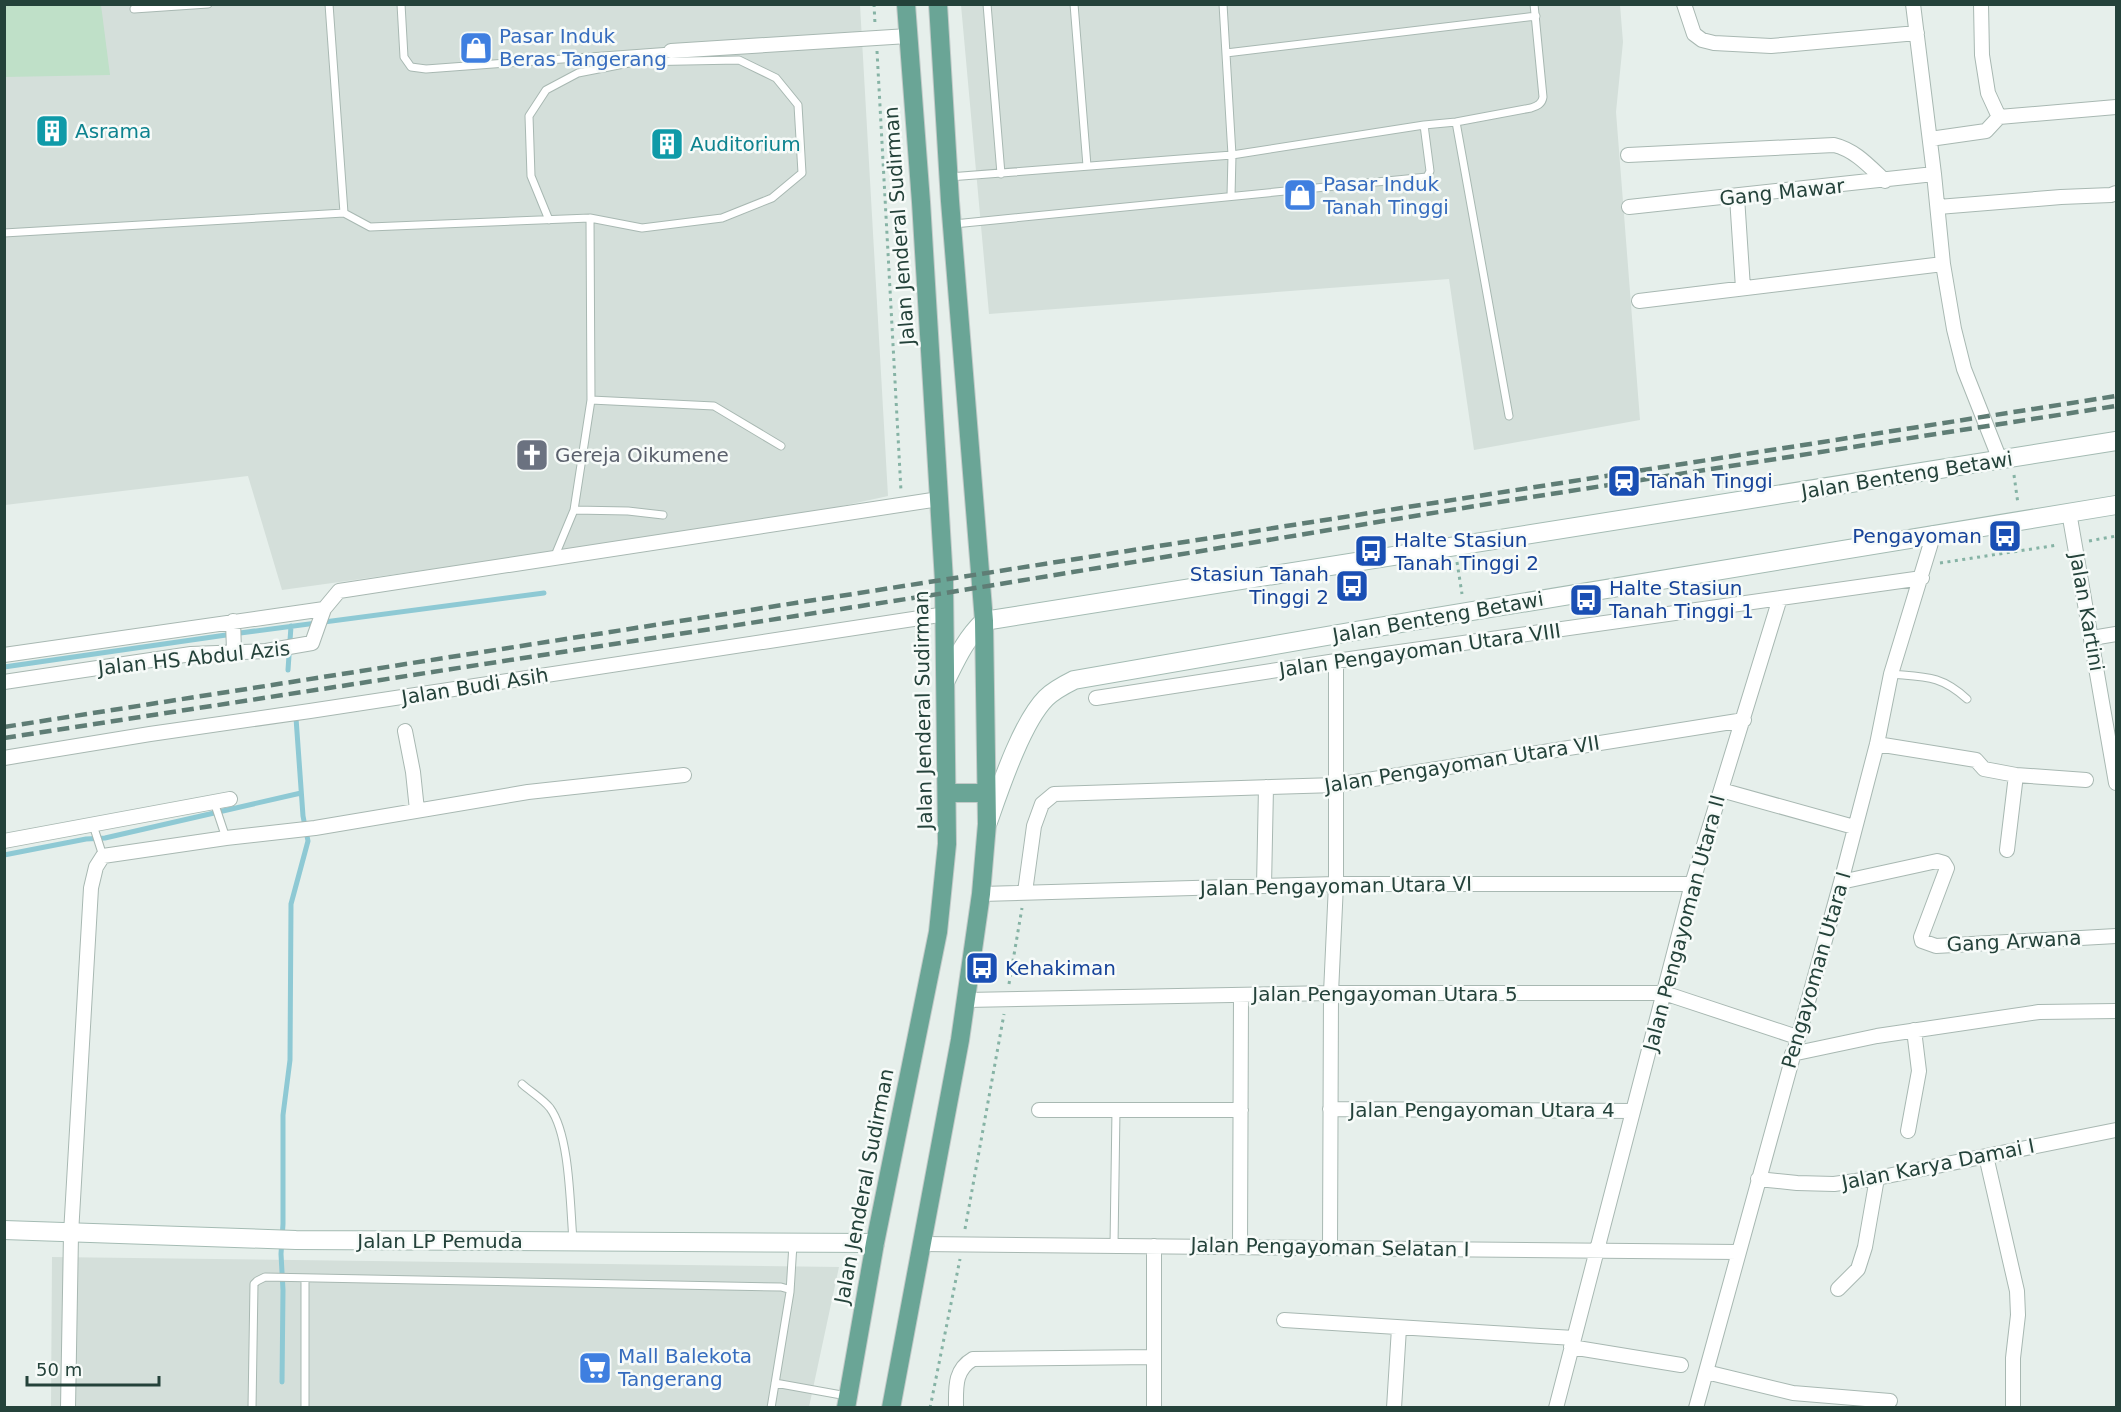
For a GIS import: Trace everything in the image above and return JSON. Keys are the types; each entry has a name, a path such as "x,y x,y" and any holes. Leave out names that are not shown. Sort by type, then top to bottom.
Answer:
{"main road":[{"name":"Jalan Jenderal Sudirman","path":"847,1402 875,1243 938,932 947,844 945,614 921,202 906,4"},
{"path":"891,1407 966,1000 981,894 987,824 984,621 948,177 938,4"},
{"name":"Jalan Benteng Betawi","path":"984,621 2116,441"},
{"name":"Jalan Benteng Betawi","path":"987,824 1034,714 1046,698 1058,688 1074,680 2116,504"},
{"path":"946,680 959,652 984,621"},
{"path":"947,793 986,793"},
{"name":"Jalan LP Pemuda","path":"4,1230 296,1240 875,1243"}],"street":[{"path":"1684,4 1694,34 1701,40 1714,43 1771,46 1917,33"},
{"path":"1913,4 1938,207 1942,264 1954,329 1964,369 2006,459"},
{"path":"1981,4 1982,55 1988,93 1999,117"},
{"path":"671,51 908,36"},
{"path":"1930,139 1986,131 1999,117 2116,111"},
{"path":"1628,155 1834,145 1856,154 1885,181"},
{"name":"Gang Mawar","path":"1629,207 1934,174"},
{"path":"1938,207 2116,193"},
{"path":"1737,197 1743,288"},
{"path":"1639,300 1942,264"},
{"path":"4,655 233,623 322,615 339,591 939,499"},
{"name":"Jalan Kartini","path":"2069,512 2116,783"},
{"name":"Pengayoman Utara I","path":"1696,1407 1841,882 1877,744 1891,674 1924,572 1934,533"},
{"name":"Jalan Pengayoman Utara VIII","path":"1096,698 1336,661 1780,598 1924,572"},
{"name":"Jalan Pengayoman Utara II","path":"1556,1407 1692,884 1780,598"},
{"name":"Jalan Budi Asih","path":"4,758 945,614"},
{"name":"Jalan HS Abdul Azis","path":"4,682 191,652 266,651 312,643 322,615"},
{"path":"233,623 234,650"},
{"path":"188,630 191,652"},
{"path":"2092,638 2116,634"},
{"path":"71,646 73,670"},
{"path":"41,651 43,674"},
{"path":"1330,1248 1331,993 1336,884 1336,661"},
{"name":"Jalan Pengayoman Utara VII","path":"1025,892 1035,826 1041,804 1054,794 1336,785 1744,720"},
{"path":"405,730 417,810"},
{"path":"1877,744 1976,760 1984,769 2016,775 2085,780"},
{"path":"68,1407 71,1234 91,888 96,867 103,856 315,828 528,792 684,775"},
{"path":"2007,850 2016,775"},
{"path":"1264,886 1266,787"},
{"path":"1721,790 1854,827"},
{"path":"4,841 230,799"},
{"name":"Gang Arwana","path":"1841,882 1937,861 1944,862 1947,868 1921,937 1922,941 1936,946 2116,936"},
{"name":"Jalan Pengayoman Utara VI","path":"981,894 1336,884 1692,884"},
{"name":"Jalan Pengayoman Utara 5","path":"966,1000 1331,993 1664,993 1797,1037"},
{"path":"1240,1246 1241,995"},
{"path":"1792,1054 1877,1036 2039,1012 2116,1011"},
{"path":"1908,1131 1919,1071 1914,1030"},
{"name":"Jalan Pengayoman Utara 4","path":"1330,1109 1633,1111"},
{"path":"1039,1110 1241,1110"},
{"name":"Jalan Karya Damai I","path":"1758,1179 1797,1184 1834,1184 1877,1178 2116,1130"},
{"path":"1986,1156 2017,1292 2013,1407"},
{"path":"1838,1289 1858,1269 1865,1246 1877,1178"},
{"name":"Jalan Pengayoman Selatan I","path":"921,1244 1738,1252"},
{"path":"1154,1246 1154,1407"},
{"path":"1284,1320 1573,1342 1681,1365"},
{"path":"1394,1407 1399,1328"},
{"path":"956,1407 956,1382 960,1370 973,1359 1154,1357"},
{"path":"1706,1372 1793,1393 1890,1401"},
{"path":"1789,1407 1793,1393"}],"lane":[{"path":"134,9 208,4"},
{"path":"329,4 344,213"},
{"path":"401,4 404,57 411,67 426,69 671,51"},
{"path":"987,4 1001,174"},
{"path":"1074,4 1087,166"},
{"path":"1223,4 1232,155 1232,196"},
{"path":"948,177 1232,155 1456,122 1531,108 1542,101 1534,4"},
{"path":"1227,53 1536,16"},
{"path":"4,233 344,213 370,227 549,220 590,218 642,228 722,218 772,198 802,173 798,105 776,78 739,60 634,62 578,73 546,90 529,116 531,176 549,220"},
{"path":"1456,122 1509,416"},
{"path":"952,224 1427,177 1430,171 1424,125"},
{"path":"554,558 574,510 591,400 590,218"},
{"path":"591,400 714,406 781,446"},
{"path":"574,510 628,511 663,515"},
{"path":"1891,674 1940,680 1968,699"},
{"path":"214,802 226,838"},
{"path":"93,825 103,856"},
{"path":"522,1084 549,1107 559,1124 565,1158 573,1242"},
{"path":"1114,1245 1116,1110"},
{"path":"771,1407 790,1292 788,1289 793,1244"},
{"path":"252,1407 254,1284 265,1277 781,1287 788,1289"},
{"path":"302,1279 305,1407"},
{"path":"775,1383 847,1402"}],"path":[{"path":"874,4 902,505"},
{"path":"2006,459 2020,520"},
{"path":"1924,572 2116,536"},
{"path":"1457,561 1463,597"},
{"path":"930,1407 963,1244 1025,892"}],"shaded area":[{"path":"4,5 860,5 888,496 769,522 282,590 248,476 5,505"},
{"name":"Pasar Induk Tanah Tinggi","path":"961,5 1620,5 1623,42 1616,112 1640,420 1474,450 1449,279 989,314"},
{"path":"52,1257 839,1267 809,1407 51,1408"}],"green space":[{"path":"4,5 101,5 110,75 5,77"}],"waterway":[{"path":"4,667 544,593"},
{"path":"288,670 291,626"},
{"path":"282,1382 283,1115 290,1060 291,904 308,841 303,816 296,718"},
{"path":"4,855 86,839 105,838 301,793"}],"railway":[{"path":"4,727 2116,396"},
{"path":"4,738 945,593 1506,501 2116,406"}],"place":[{"name":"Pasar Induk Beras Tangerang","path":"476,48"},
{"name":"Asrama","path":"52,131"},
{"name":"Auditorium","path":"667,144"},
{"name":"Pasar Induk Tanah Tinggi","path":"1300,195"},
{"name":"Gereja Oikumene","path":"532,455"},
{"name":"Tanah Tinggi","path":"1624,481"},
{"name":"Pengayoman","path":"2005,536"},
{"name":"Halte Stasiun Tanah Tinggi 2","path":"1371,551"},
{"name":"Stasiun Tanah Tinggi 2","path":"1352,586"},
{"name":"Halte Stasiun Tanah Tinggi 1","path":"1586,600"},
{"name":"Kehakiman","path":"982,968"},
{"name":"Mall Balekota Tangerang","path":"595,1368"}]}
